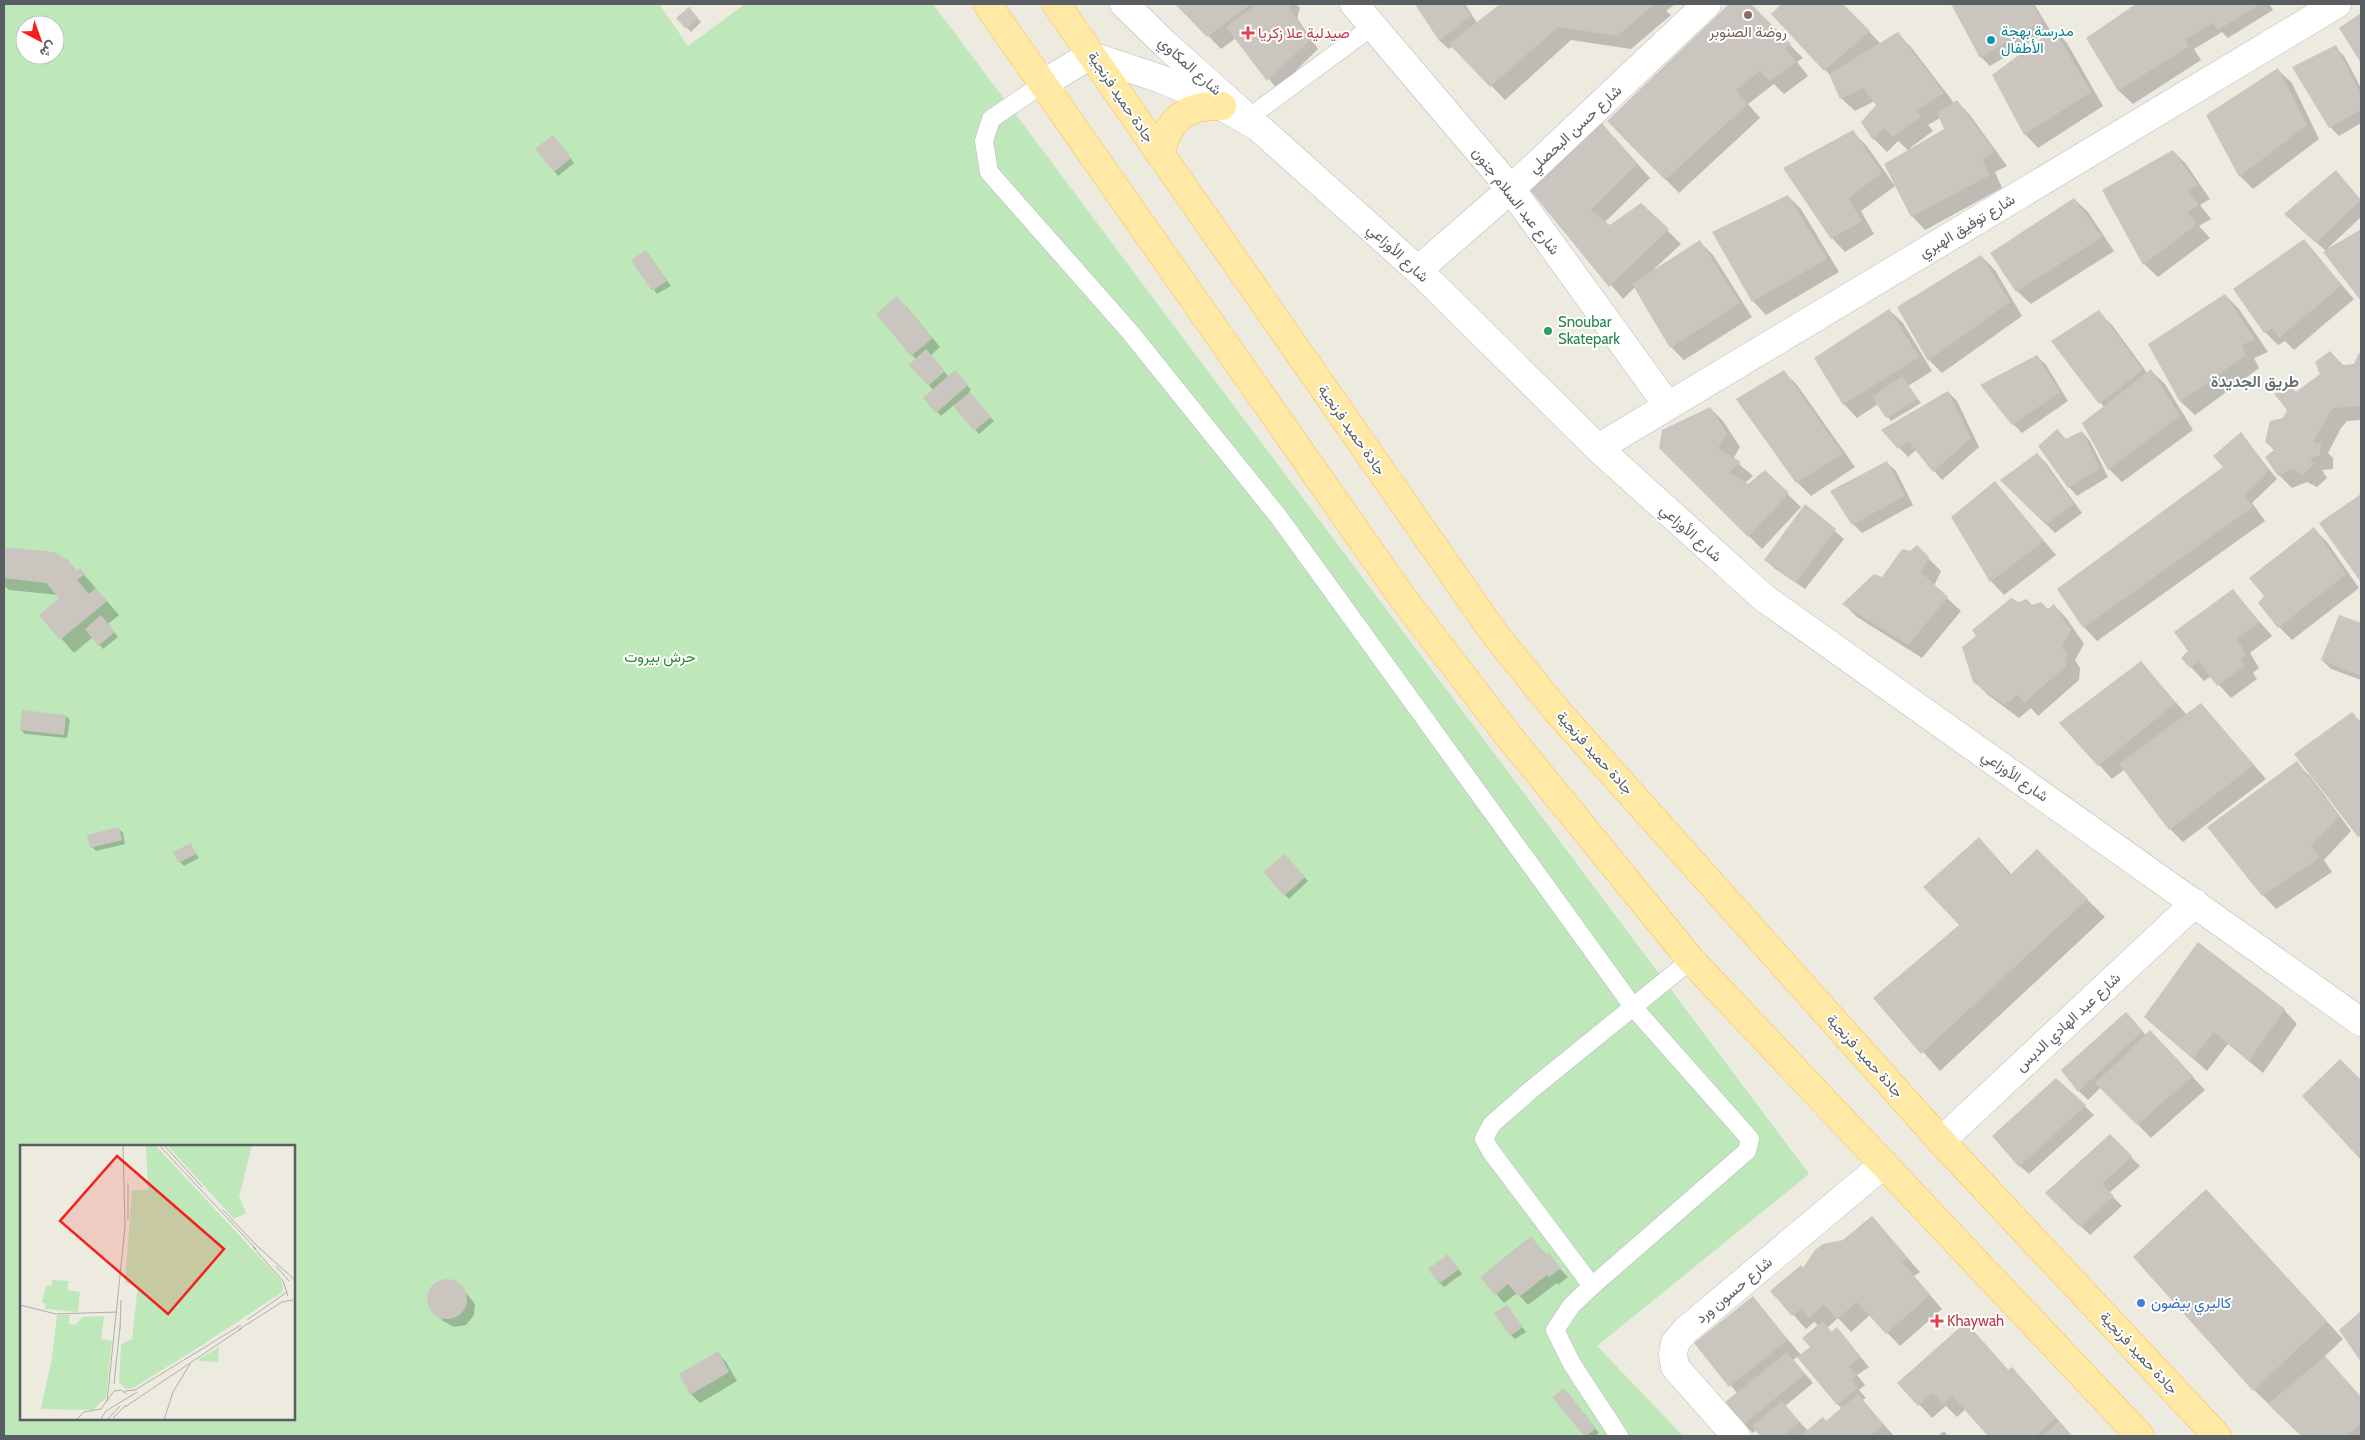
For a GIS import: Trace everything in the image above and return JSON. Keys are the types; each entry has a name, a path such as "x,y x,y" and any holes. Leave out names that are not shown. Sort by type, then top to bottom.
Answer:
{"main road":[{"path":"987,4 1402,597 1507,734 1692,960 2140,1436"},
{"name":"جادة حميد فرنجية","path":"1056,4 1095,57 1160,154 1494,633 1558,711 1941,1141 2217,1436"},
{"path":"1160,154 1165,139 1177,119 1194,108 1203,105 1222,106"}],"street":[{"name":"شارع المكاوي","path":"1124,4 1165,44 1254,122"},
{"name":"شارع عبد السلام جنون","path":"1354,4 1511,190 1668,406"},
{"name":"شارع حسن البحصلي","path":"1418,270 1511,190 1707,4"},
{"name":"شارع توفيق الهبري","path":"1598,448 2337,4"},
{"path":"1044,83 1084,59 1095,57"},
{"name":"شارع الأوزاعي","path":"1095,57 1161,79 1254,122 1418,270 1598,448 1764,598 2195,903 2359,1011"},
{"name":"شارع عبد الهادي الدبس","path":"1941,1141 2195,903"},
{"name":"شارع حسون ورد","path":"1736,1436 1675,1367 1673,1354 1675,1343 1714,1305 1884,1164"}],"lane":[{"path":"1254,122 1373,26"},
{"path":"1044,83 991,119 984,141 990,172 1130,332 1278,516 1634,1008 1750,1139 1747,1151 1592,1286 1571,1306 1555,1330 1572,1364 1619,1436"},
{"path":"1592,1286 1490,1150 1484,1138 1492,1124 1525,1094 1692,960"}],"green space":[{"name":"حرش بيروت","path":"4,4 659,4 688,46 745,4 933,4 1809,1174 1597,1346 1683,1436 4,1436"}],"building":[{"path":"1175,4 1251,4 1207,37"},
{"path":"1257,4 1290,4 1289,8 1310,40 1267,81 1226,27"},
{"path":"1415,4 1463,4 1471,16 1439,41"},
{"path":"1500,4 1655,4 1617,36 1558,27 1490,87 1449,44"},
{"path":"1729,4 1751,4 1791,44 1785,48 1796,62 1770,81 1760,71 1736,90 1748,104 1665,180 1607,121"},
{"path":"1782,4 1843,4 1870,31 1824,71 1771,14"},
{"name":"مدرسة بهجة الأطفال","path":"1951,4 2032,4 2042,21 1980,58"},
{"path":"2136,4 2260,4 2218,30 2213,23 2185,40 2189,46 2118,91 2086,38"},
{"path":"689,7 698,18 686,29 676,18"},
{"path":"2361,13 2361,63 2339,28"},
{"path":"2054,29 2091,92 2024,135 1992,75"},
{"path":"1898,32 1944,93 1916,111 1921,117 1893,137 1884,128 1873,140 1861,122 1876,105 1863,88 1840,99 1829,74"},
{"path":"2336,45 2361,94 2361,110 2329,128 2292,67"},
{"path":"2278,68 2307,125 2239,177 2206,115"},
{"path":"1957,100 1995,152 1982,159 1990,175 1911,217 1884,164 1944,129 1937,113"},
{"path":"1601,122 1637,164 1591,210 1610,225 1641,203 1669,229 1609,287 1530,190"},
{"path":"1853,130 1882,173 1848,198 1862,221 1831,239 1783,168"},
{"path":"553,135 571,158 554,172 535,149"},
{"path":"2173,150 2198,185 2188,191 2199,205 2187,212 2197,224 2143,265 2102,190"},
{"path":"2336,170 2361,200 2316,243 2284,214"},
{"path":"1788,195 1827,259 1752,302 1712,232"},
{"path":"2074,198 2102,237 2016,292 1990,253"},
{"path":"2361,229 2361,301 2323,252"},
{"path":"2304,239 2342,285 2279,338 2272,328 2264,333 2233,289"},
{"path":"1700,240 1740,303 1670,348 1632,284"},
{"path":"646,250 667,281 652,291 631,260"},
{"path":"1981,255 2010,302 1928,361 1897,307"},
{"path":"2225,294 2255,339 2242,345 2246,355 2180,402 2148,344"},
{"path":"897,296 933,338 911,356 876,314"},
{"path":"1889,309 1919,357 1843,405 1814,358"},
{"path":"2099,310 2143,370 2099,404 2051,341"},
{"path":"926,349 945,371 928,386 909,365"},
{"path":"2330,351 2343,365 2354,364 2359,353 2361,353 2361,406 2334,408 2328,415 2313,443 2321,443 2320,456 2310,457 2314,464 2303,475 2293,469 2278,476 2265,457 2275,449 2265,442 2270,421 2283,418 2287,410 2274,394 2289,384 2296,392 2320,374 2315,362"},
{"path":"2037,355 2060,392 2012,425 1980,385"},
{"path":"2151,369 2180,416 2108,470 2082,423"},
{"path":"955,370 968,385 936,413 923,398"},
{"path":"1784,370 1843,454 1796,483 1736,399"},
{"path":"1902,376 1918,399 1886,418 1872,397"},
{"path":"1948,391 1971,438 1933,472 1908,441 1898,449 1881,430"},
{"path":"970,392 991,417 974,431 953,406"},
{"path":"1710,407 1727,433 1718,448 1741,462 1729,472 1748,484 1765,470 1789,493 1748,537 1659,448 1662,430"},
{"path":"2057,429 2066,439 2082,431 2100,468 2068,488 2038,446"},
{"path":"2241,432 2269,470 2244,495 2253,507 2083,628 2057,589 2223,467 2213,456"},
{"path":"2037,453 2074,504 2046,525 2000,480"},
{"path":"1887,461 1905,496 1852,525 1830,491"},
{"path":"1995,481 2044,541 1990,582 1951,517"},
{"path":"2361,494 2361,579 2360,581 2319,523"},
{"path":"1805,504 1836,529 1796,582 1764,560"},
{"path":"2314,527 2346,574 2278,628 2258,603 2264,596 2249,578"},
{"path":"1917,545 1929,557 1921,572 1948,597 1908,645 1842,604 1874,574 1882,577 1902,549 1910,551"},
{"path":"4,547 54,552 68,560 77,571 80,568 85,574 77,580 89,594 96,588 107,601 60,640 39,615 59,598 46,583 4,578"},
{"path":"2233,589 2259,622 2237,639 2246,654 2241,659 2245,666 2217,686 2199,662 2190,668 2181,658 2188,651 2174,632"},
{"path":"2011,598 2019,602 2027,599 2032,605 2041,602 2048,609 2054,604 2071,630 2062,646 2067,654 2066,666 2024,703 2017,695 2005,705 1973,682 1962,647 1976,636 1972,630"},
{"path":"101,615 115,632 98,646 85,629"},
{"path":"2339,615 2361,623 2361,676 2321,660"},
{"path":"2141,661 2176,703 2098,766 2059,723"},
{"path":"2201,703 2254,765 2169,830 2119,764"},
{"path":"22,710 66,715 64,735 20,730"},
{"path":"2352,712 2361,723 2361,835 2358,837 2294,754"},
{"path":"2297,761 2339,817 2311,846 2320,858 2262,896 2207,827"},
{"path":"119,827 122,840 90,848 87,835"},
{"path":"1979,837 2010,875 2037,849 2088,899 1921,1054 1873,998 1959,925 1923,887"},
{"path":"191,843 196,854 179,863 173,852"},
{"path":"1285,854 1305,877 1284,896 1263,872"},
{"path":"2198,942 2285,1009 2249,1061 2214,1032 2193,1059 2144,1017"},
{"path":"2126,1012 2143,1031 2078,1092 2061,1070"},
{"path":"2150,1030 2193,1076 2137,1125 2095,1083"},
{"path":"2340,1059 2361,1080 2361,1160 2302,1096"},
{"path":"2056,1078 2086,1105 2019,1167 1992,1136"},
{"path":"2110,1134 2132,1156 2102,1184 2114,1196 2080,1227 2045,1193"},
{"path":"2206,1189 2327,1321 2253,1391 2133,1257"},
{"path":"1872,1216 1908,1258 1902,1262 1930,1295 1886,1334 1857,1302 1837,1319 1824,1305 1809,1318 1801,1309 1792,1316 1770,1291 1801,1265 1803,1268 1815,1250 1823,1244 1843,1240"},
{"path":"1531,1236 1546,1255 1549,1253 1561,1268 1549,1277 1547,1275 1519,1297 1508,1284 1495,1295 1480,1277"},
{"path":"1448,1254 1459,1269 1439,1284 1428,1269"},
{"path":"447,1279 461,1285 467,1299 461,1313 447,1319 433,1313 427,1299 433,1285"},
{"path":"1753,1296 1788,1340 1729,1387 1694,1343"},
{"path":"1507,1305 1523,1327 1510,1336 1494,1313"},
{"path":"2361,1311 2361,1362 2339,1330"},
{"path":"1823,1321 1831,1332 1837,1327 1861,1357 1849,1366 1857,1375 1851,1380 1858,1388 1837,1405 1797,1357 1810,1347 1802,1338"},
{"path":"1966,1322 2008,1370 2012,1367 2056,1418 2036,1436 1988,1436 1952,1396 1943,1404 1933,1393 1918,1406 1897,1383"},
{"path":"718,1351 729,1372 690,1395 679,1374"},
{"path":"1787,1352 1805,1374 1743,1425 1725,1402"},
{"path":"2325,1356 2361,1397 2361,1423 2347,1436 2301,1436 2268,1404"},
{"path":"1564,1388 1596,1428 1586,1436 1584,1436 1552,1397"},
{"path":"1858,1394 1884,1425 1870,1436 1800,1436 1823,1417 1826,1421"},
{"path":"1782,1401 1800,1422 1783,1436 1760,1436 1752,1426"},
{"path":"2059,1421 2072,1436 2042,1436"}],"place":[{"name":"روضة الصنوبر","path":"1748,15"},
{"name":"صيدلية علا زكريا","path":"1248,33"},
{"name":"مدرسة بهجة الأطفال","path":"1991,40"},
{"name":"Snoubar Skatepark","path":"1548,331"},
{"name":"كاليري بيضون","path":"2141,1303"},
{"name":"Khaywah","path":"1937,1321"}],"district":[{"name":"طريق الجديدة","path":"2255,381"}]}
